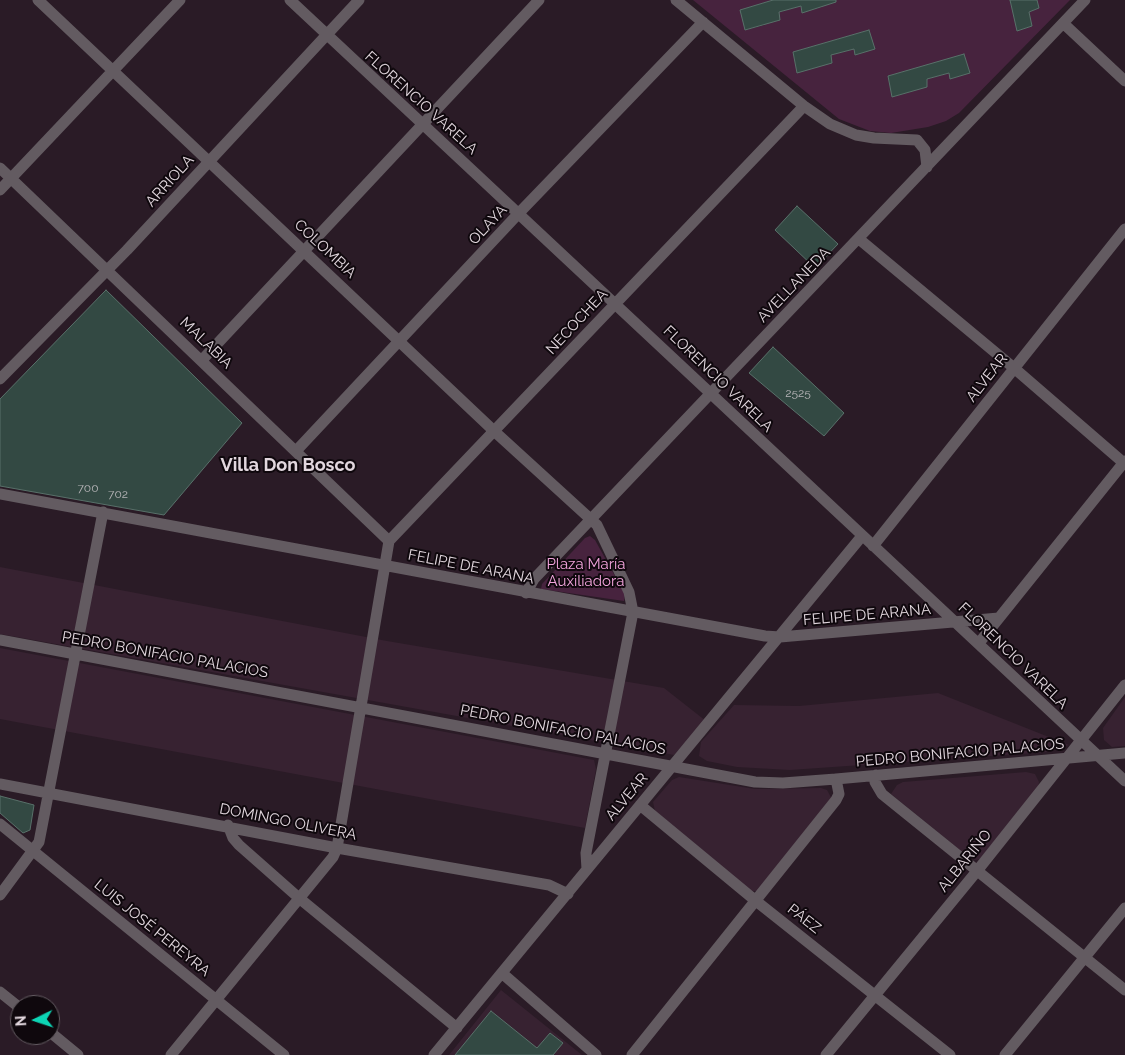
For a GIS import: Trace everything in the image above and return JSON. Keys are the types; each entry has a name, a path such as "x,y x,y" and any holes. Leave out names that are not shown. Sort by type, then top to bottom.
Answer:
{"street":[{"name":"COLOMBIA","path":"38,0 494,431 592,518 629,592 632,612"},
{"path":"0,190 180,0"},
{"name":"FLORENCIO VARELA","path":"290,0 325,36 616,302 710,393 979,643 1096,756 1125,781"},
{"name":"ARRIOLA","path":"1,378 108,269 359,0"},
{"path":"202,360 539,0"},
{"path":"676,0 804,106 830,124 856,135 891,140 917,140 925,150 927,167"},
{"name":"AVELLANEDA","path":"526,593 534,579 1085,0"},
{"name":"OLAYA","path":"296,451 401,342 519,213 703,22"},
{"path":"1064,23 1125,81"},
{"name":"NECOCHEA","path":"389,540 804,106"},
{"name":"MALABIA","path":"0,168 108,269 389,540"},
{"name":"ALVEAR","path":"874,546 1125,229"},
{"path":"859,239 1014,368 1124,463 979,643"},
{"name":"FELIPE DE ARANA","path":"0,494 526,593 780,637 999,618"},
{"path":"0,895 34,852 39,842 77,654 103,512"},
{"name":"ALVEAR","path":"434,1055 503,974 587,869 862,536"},
{"path":"171,1055 333,857 337,848 389,540"},
{"path":"587,869 586,852 632,612"},
{"name":"PEDRO BONIFACIO PALACIOS","path":"0,640 360,706 755,782 783,783 836,779 1125,753"},
{"name":"ALBARIÑO","path":"826,1055 977,871 1125,684"},
{"path":"876,775 875,782 882,794 1125,990"},
{"path":"632,1055 836,800 839,794 836,779"},
{"name":"DOMINGO OLIVERA","path":"0,784 228,825 337,848 549,885 568,894"},
{"name":"PÁEZ","path":"640,805 950,1055"},
{"name":"LUIS JOSÉ PEREYRA","path":"0,824 284,1055"},
{"path":"228,825 233,838 239,845 299,898 457,1028"},
{"path":"1005,1055 1125,908"},
{"path":"503,974 596,1055"},
{"path":"0,992 10,1000"},
{"path":"60,1040 78,1055"}],"shaded area":[{"path":"0,567 387,641 664,688 706,721 674,755 0,634"},
{"path":"0,648 594,760 596,769 585,828 0,719"},
{"path":"938,693 1069,745 1048,752 790,770 737,767 707,761 699,756 701,742 734,705 799,706"},
{"path":"1125,697 1125,746 1112,747 1104,740 1103,728"},
{"path":"1026,772 1035,774 1039,782 1038,788 980,859 975,860 966,855 891,794 897,785 903,782"},
{"path":"679,777 755,789 821,788 827,790 833,801 760,891 753,891 745,888 655,811 653,802 672,780"},
{"path":"501,990 582,1055 449,1055"}],"green space":[{"path":"693,0 773,0 741,10 745,30 765,25 764,18 771,16 773,22 779,20 779,12 801,6 803,12 822,7 820,0 1010,0 1018,30 1032,26 1029,12 1039,8 1037,0 1070,0 959,113 946,121 928,127 891,133 870,131 839,119","holes":["869,30 874,49 855,55 854,49 831,55 832,63 825,64 824,59 816,60 817,67 797,72 793,52","964,55 970,73 950,79 949,73 927,79 927,87 920,88 919,83 911,84 913,91 892,97 888,76"]},
{"name":"Plaza María Auxiliadora","path":"590,536 595,540 625,594 624,601 541,589 542,584 585,538"}],"building":[{"path":"773,0 836,0 836,2 802,13 801,6 779,12 780,20 745,30 740,10"},
{"path":"1010,0 1037,0 1039,8 1029,12 1032,26 1017,31"},
{"path":"869,30 875,49 855,55 854,49 831,55 832,63 797,73 793,52"},
{"path":"964,54 970,73 950,79 949,73 927,79 927,87 892,97 888,76"},
{"path":"797,206 838,244 815,268 775,230"},
{"path":"106,290 242,423 164,515 0,486 0,399"},
{"path":"773,347 844,413 824,436 749,373"},
{"path":"0,796 34,805 30,830 23,833 0,813"},
{"path":"491,1011 537,1048 550,1033 563,1043 553,1055 455,1055"}],"district":[{"name":"Villa Don Bosco","path":"288,466"}]}
